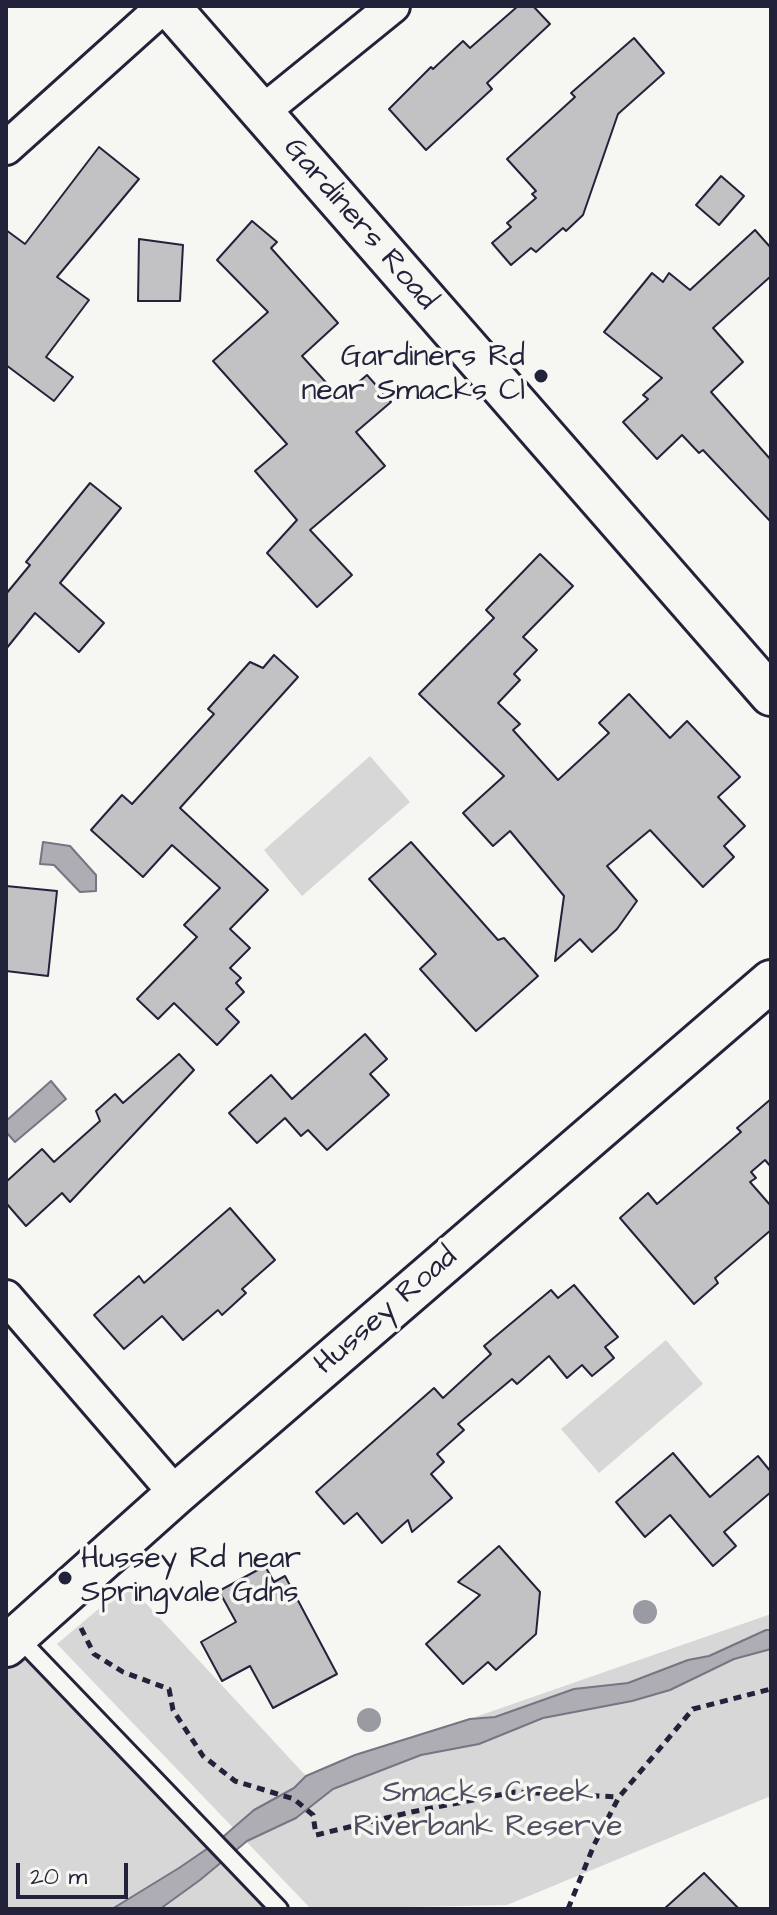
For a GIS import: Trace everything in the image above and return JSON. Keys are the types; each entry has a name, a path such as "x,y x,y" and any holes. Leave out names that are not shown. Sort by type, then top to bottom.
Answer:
{"street":[{"name":"Gardiners Road","path":"166,6 771,695"},
{"path":"6,148 166,6"},
{"path":"261,113 393,6"},
{"name":"Hussey Road","path":"12,1641 176,1494 771,981"},
{"path":"6,1297 176,1494"}],"lane":[{"path":"12,1641 279,1909"}],"path":[{"path":"64,1596 94,1654 123,1672 169,1689 173,1710 203,1756 235,1781 294,1799 313,1815 316,1835 411,1812 515,1792 619,1797"},
{"path":"568,1909 594,1845 619,1797 693,1709 771,1689"}],"green space":[{"path":"370,756 410,802 302,896 264,850"},
{"path":"666,1340 703,1384 599,1473 561,1429"},
{"name":"Smacks Creek Riverbank Reserve","path":"128,1584 306,1776 771,1614 771,1796 507,1905 311,1909 57,1644"},
{"path":"17,1636 279,1909 6,1909 6,1646"}],"shaded area":[{"path":"43,842 70,846 96,875 96,891 80,892 54,865 40,864"},
{"path":"51,1081 66,1099 15,1142 6,1132 6,1121"},
{"path":"771,1630 771,1649 734,1659 670,1690 632,1701 543,1718 479,1744 421,1755 333,1789 296,1818 247,1841 160,1909 112,1909 217,1842 254,1810 294,1788 306,1776 355,1755 470,1719 495,1717 574,1689 628,1683 688,1660 709,1656"}],"building":[{"path":"518,6 533,6 550,24 487,83 492,89 426,150 389,109 431,67 433,69 463,41 470,48"},
{"path":"634,38 664,73 618,114 583,215 536,252 531,248 511,265 492,243 511,227 507,223 536,198 532,194 536,191 507,159 575,97 571,93"},
{"path":"99,147 139,179 57,277 89,300 46,357 73,377 54,401 6,365 6,230 25,244"},
{"path":"721,176 744,196 719,225 696,205"},
{"path":"252,221 277,242 271,248 338,323 302,356 340,398 367,375 391,402 356,432 385,466 310,530 352,575 317,607 267,553 297,520 255,471 287,444 213,361 268,312 217,260"},
{"path":"755,230 771,248 771,276 713,328 743,362 711,392 771,460 771,522 703,450 699,453 682,435 657,459 623,422 648,399 643,395 662,378 604,332 652,273 663,282 669,273 690,290"},
{"path":"139,239 183,245 180,301 138,301"},
{"path":"90,483 121,508 60,583 104,623 79,652 35,613 6,649 6,594 30,565 26,562"},
{"path":"540,554 573,586 523,637 537,650 514,674 520,680 498,703 520,724 513,730 558,780 609,733 599,723 629,694 670,738 687,721 740,777 718,797 745,826 724,846 734,857 703,887 650,830 607,866 637,901 617,929 592,952 580,939 555,961 564,896 510,831 493,846 463,813 504,776 419,694 494,618 486,610"},
{"path":"274,655 298,677 180,808 268,890 230,929 250,948 230,968 241,978 236,983 244,992 226,1009 239,1022 217,1045 174,1003 158,1019 137,999 197,937 184,925 220,888 172,845 143,877 91,830 122,795 132,804 214,714 208,709 250,662 263,668"},
{"path":"411,842 498,940 504,938 538,976 476,1031 420,969 436,954 369,879"},
{"path":"6,886 57,891 48,976 6,971"},
{"path":"365,1034 387,1059 370,1074 389,1095 327,1150 308,1130 301,1136 285,1118 257,1143 229,1113 271,1075 292,1099"},
{"path":"179,1054 194,1070 70,1202 62,1193 26,1226 6,1203 6,1182 42,1149 54,1162 100,1121 96,1111 115,1094 123,1103"},
{"path":"771,1099 771,1167 765,1160 751,1172 756,1178 750,1182 771,1206 771,1230 715,1278 718,1283 694,1304 620,1218 648,1193 657,1204 741,1132 737,1128"},
{"path":"230,1208 275,1260 242,1289 246,1293 222,1315 218,1310 183,1340 162,1316 124,1349 94,1315 139,1276 144,1283"},
{"path":"574,1285 618,1337 605,1347 614,1358 592,1376 582,1365 567,1378 549,1356 517,1384 512,1379 458,1424 464,1430 437,1454 444,1462 431,1474 452,1498 412,1532 408,1520 382,1543 357,1513 344,1524 316,1492 434,1388 443,1398 491,1354 484,1346 551,1290 558,1298"},
{"path":"673,1453 710,1497 758,1456 771,1472 771,1492 724,1532 736,1546 713,1566 670,1515 645,1537 616,1502"},
{"path":"499,1546 540,1592 536,1634 496,1670 488,1662 463,1684 426,1644 480,1595 458,1582"},
{"path":"265,1566 274,1582 285,1576 337,1674 273,1708 250,1666 222,1681 201,1642 236,1622 219,1591"},
{"path":"704,1873 739,1909 664,1909"}],"place":[{"name":"Gardiners Rd near Smacks Cl","path":"541,376"},
{"name":"Hussey Rd near Springvale Gdns","path":"65,1578"}]}
